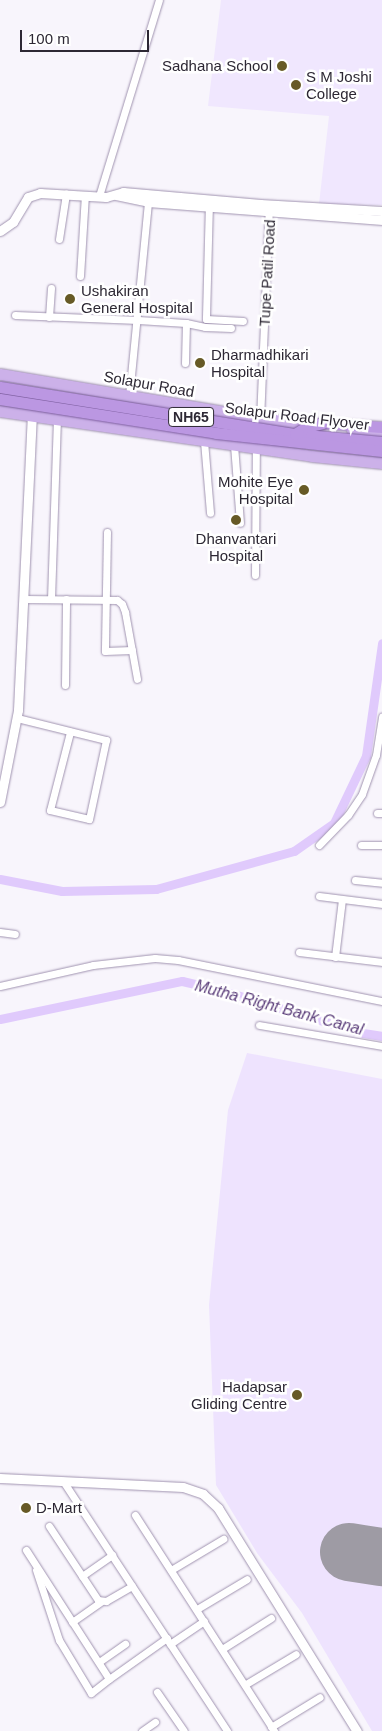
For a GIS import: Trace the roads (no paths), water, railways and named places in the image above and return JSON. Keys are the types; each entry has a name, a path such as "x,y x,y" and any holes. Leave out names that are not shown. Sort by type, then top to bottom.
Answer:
{"highway":[{"name":"Solapur Road Flyover","path":"0,387 295,434 382,442"},
{"name":"Solapur Road Flyover","path":"0,399 216,433 382,451"},
{"path":"295,434 306,427 323,423 382,427"}],"main road":[{"name":"Solapur Road","path":"0,374 260,418 382,434"},
{"path":"0,411 256,448 382,462"}],"street":[{"path":"99,196 159,0"},
{"path":"116,196 123,192 209,203 269,208"},
{"path":"0,232 13,222 28,197 40,193 116,196 148,202 209,203"},
{"path":"59,239 66,194"},
{"path":"80,276 85,195"},
{"path":"129,396 138,320 148,202"},
{"path":"209,203 206,319 243,321"},
{"name":"Tupe Patil Road","path":"254,575 256,448 260,418 269,208 375,214 382,220"},
{"path":"49,316 51,288"},
{"path":"15,315 138,320 186,323 205,328 231,328"},
{"path":"185,363 186,323"},
{"path":"0,802 17,718 32,415"},
{"path":"52,599 57,419"},
{"path":"204,441 210,513"},
{"path":"234,445 240,523"},
{"path":"107,532 105,651 132,650"},
{"path":"24,598 117,600 122,604 137,679"},
{"path":"65,684 66,599"},
{"path":"319,845 342,821 362,794 379,755 382,716"},
{"path":"17,718 106,740 89,819 50,810 70,732"},
{"path":"362,845 382,846"},
{"path":"356,880 382,883"},
{"path":"319,896 382,904"},
{"path":"335,957 342,899"},
{"path":"0,932 15,934"},
{"path":"299,952 382,962"},
{"path":"0,986 93,965 154,958 188,962 382,1002"},
{"path":"259,1025 382,1046"},
{"path":"0,1478 183,1487 203,1494 218,1508 357,1731"},
{"path":"63,1481 227,1731"},
{"path":"135,1515 246,1684 273,1729 320,1697"},
{"path":"49,1526 82,1576 102,1602"},
{"path":"171,1570 223,1539"},
{"path":"26,1550 109,1679"},
{"path":"82,1576 112,1555"},
{"path":"35,1565 60,1640 91,1693 109,1679 168,1641 204,1621"},
{"path":"197,1609 246,1579"},
{"path":"72,1622 102,1602 106,1602 132,1586"},
{"path":"222,1649 271,1618"},
{"path":"99,1662 124,1644"},
{"path":"246,1684 296,1654"},
{"path":"157,1692 184,1731"},
{"path":"142,1731 155,1722"}],"waterway":[{"path":"0,879 62,891 156,889 294,851 334,823 366,756 382,643"},
{"name":"Mutha Right Bank Canal","path":"0,1019 182,981 217,989 363,1033 382,1036"}],"place":[{"name":"Sadhana School","path":"282,66"},
{"name":"S M Joshi College","path":"296,85"},
{"name":"Ushakiran General Hospital","path":"70,299"},
{"name":"Dharmadhikari Hospital","path":"200,363"},
{"name":"Mohite Eye Hospital","path":"304,490"},
{"name":"Dhanvantari Hospital","path":"236,520"},
{"name":"Hadapsar Gliding Centre","path":"297,1395"},
{"name":"D-Mart","path":"26,1508"}]}
